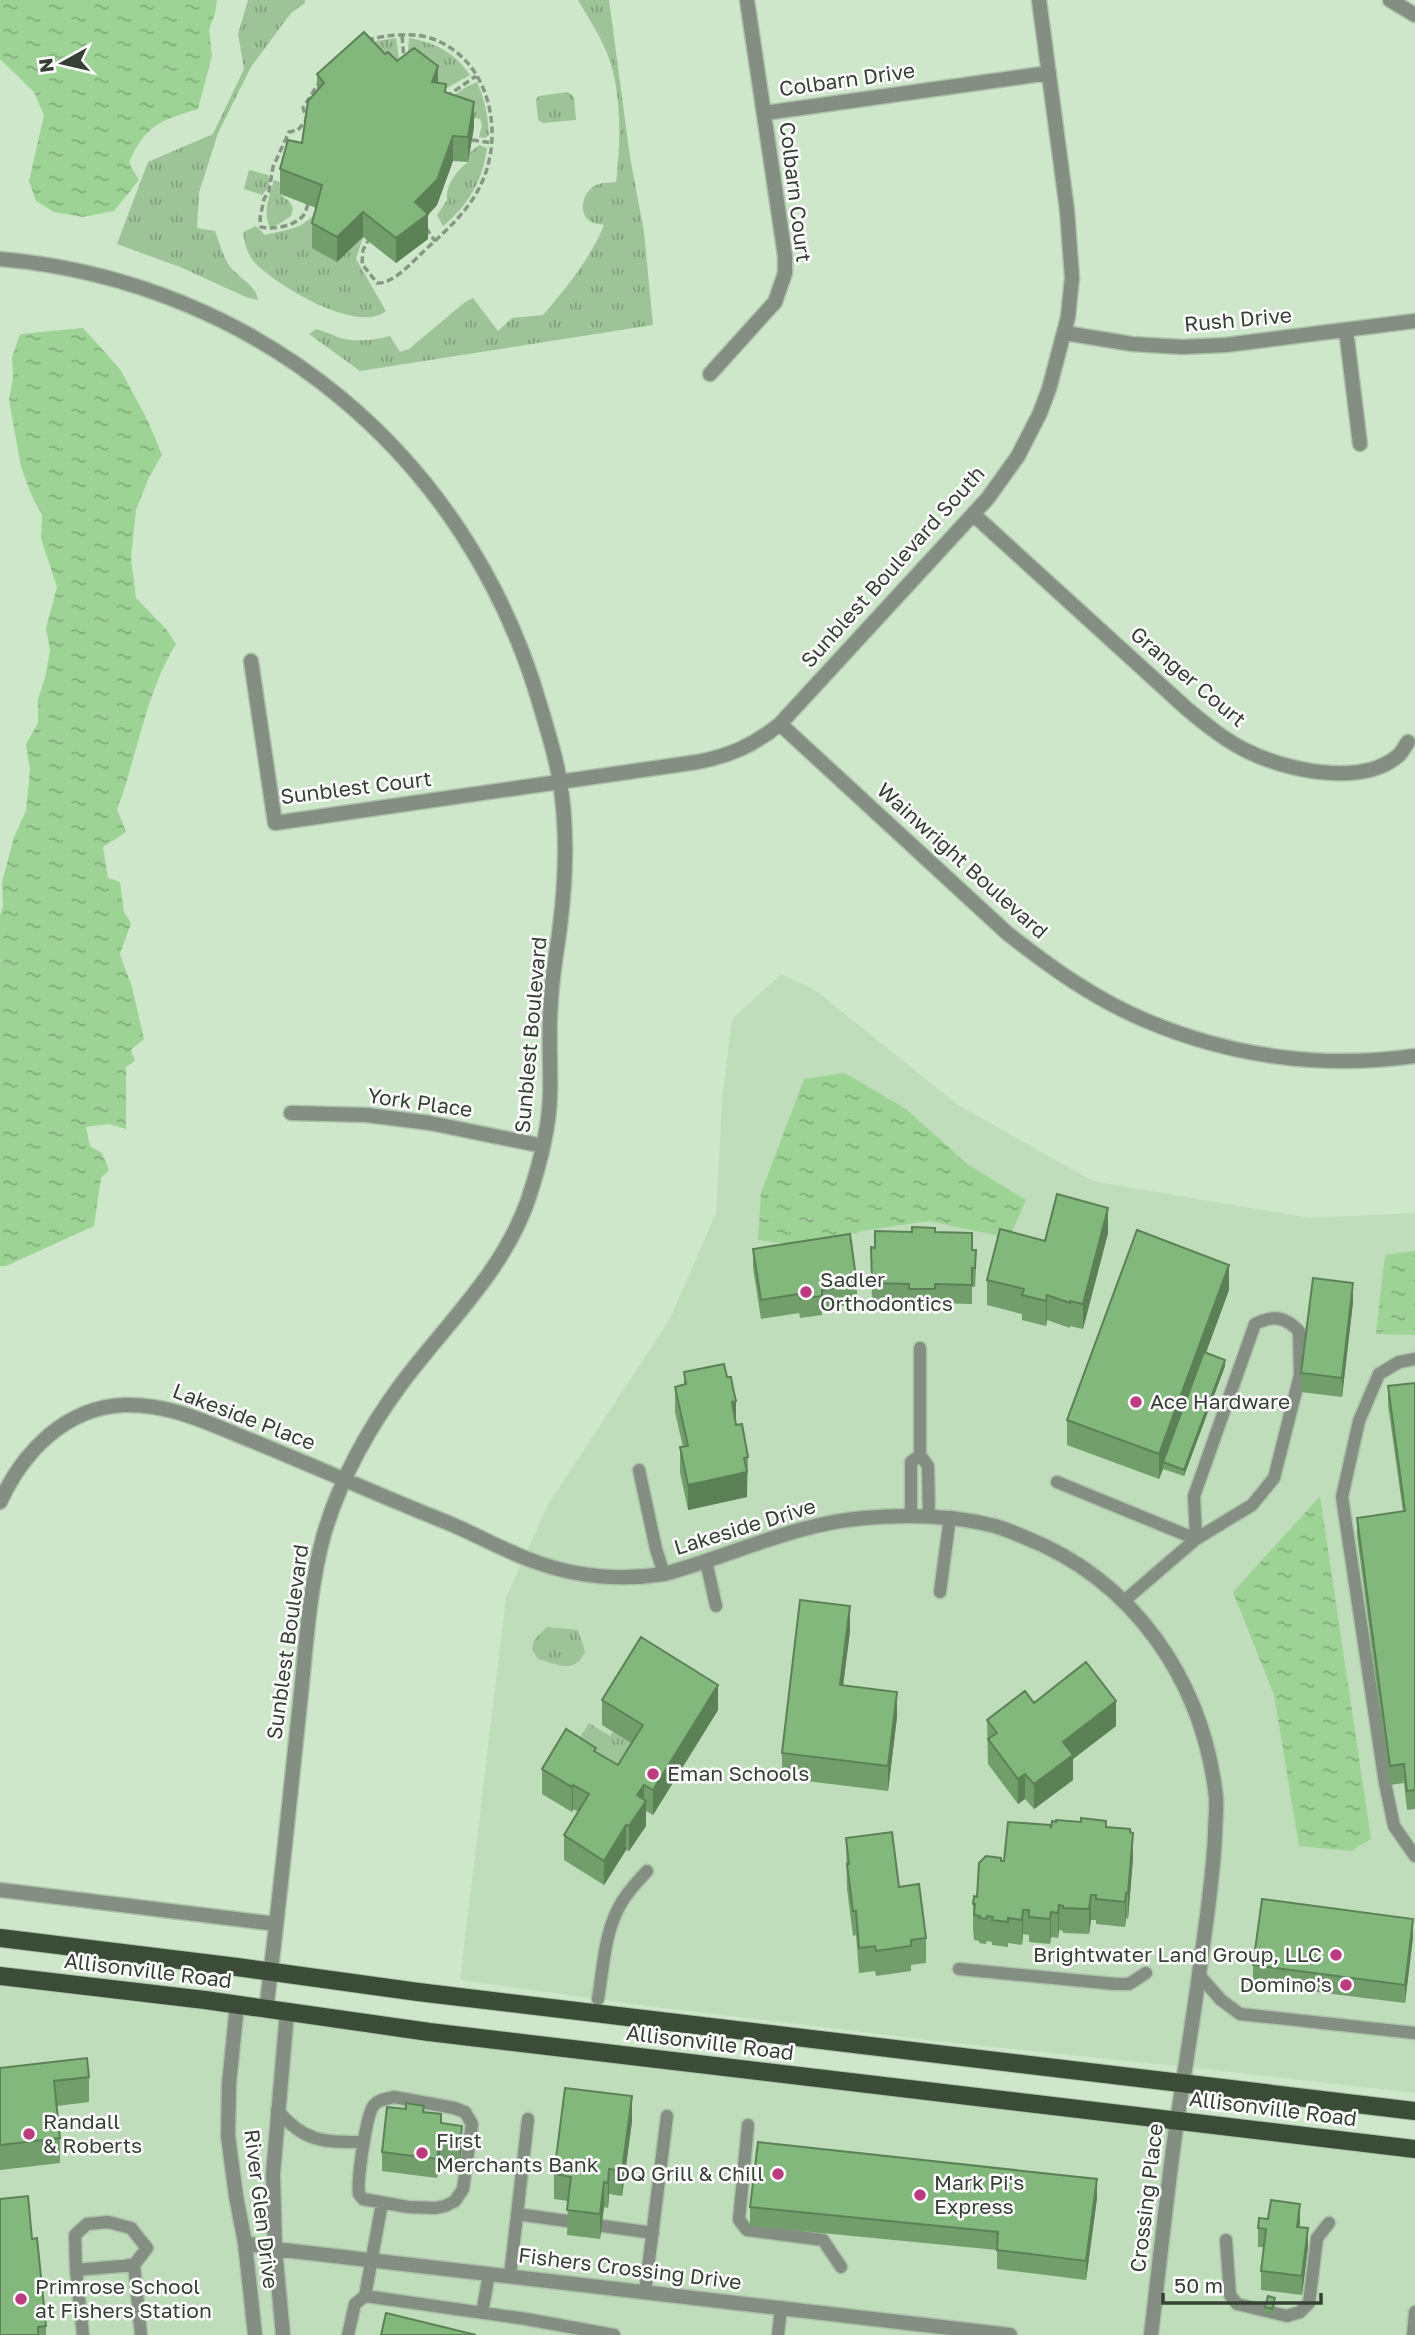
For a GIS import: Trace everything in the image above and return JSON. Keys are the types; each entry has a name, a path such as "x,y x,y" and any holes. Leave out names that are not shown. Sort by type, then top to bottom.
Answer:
{"main road":[{"name":"Allisonville Road","path":"0,1938 418,1992 1185,2075 1415,2111"},
{"name":"Allisonville Road","path":"0,1976 803,2077 1415,2149"}],"street":[{"name":"Colbarn Drive","path":"747,0 765,113 1049,73"},
{"name":"Sunblest Boulevard South","path":"560,780 720,757 744,749 780,724 974,515 1018,456 1049,389 1065,333 1072,278 1071,244 1039,0"},
{"path":"1390,0 1415,15"},
{"name":"Colbarn Court","path":"710,374 775,302 785,273 785,256 765,113"},
{"name":"Sunblest Boulevard","path":"0,259 93,273 182,303 267,346 319,380 362,416 437,496 484,568 525,658 560,780 565,863 561,923 550,1009 550,1100 543,1146 526,1206 508,1245 482,1285 402,1383 380,1416 345,1478 324,1535 311,1604 266,2010"},
{"name":"Rush Drive","path":"1065,333 1132,344 1182,347 1226,345 1415,321"},
{"path":"1346,330 1360,444"},
{"name":"Granger Court","path":"974,515 1186,708 1208,727 1244,750 1285,765 1342,774 1387,762 1399,754 1408,741"},
{"name":"Sunblest Court","path":"251,661 275,823 560,780"},
{"name":"Wainwright Boulevard","path":"780,724 1007,933 1044,961 1121,1009 1195,1039 1273,1056 1357,1062 1415,1056"},
{"name":"York Place","path":"291,1113 367,1115 430,1123 543,1146"},
{"name":"Lakeside Place","path":"0,1502 22,1464 46,1437 61,1426 89,1413 121,1405 153,1406 183,1412 345,1478"},
{"name":"Lakeside Drive","path":"345,1478 532,1561 561,1570 608,1578 664,1574 786,1532 827,1523 859,1518 911,1516 950,1517 998,1527 1048,1546 1082,1566 1124,1601 1157,1638 1182,1679 1205,1739 1216,1799 1214,1863 1185,2075"},
{"path":"0,1890 276,1924"},
{"name":"River Glen Drive","path":"237,2006 229,2084 228,2136 245,2243 255,2335"},
{"name":"River Glen Drive","path":"283,2335 275,2249 273,2174 287,2012"},
{"name":"Crossing Place","path":"1151,2335 1185,2075"},
{"name":"Fishers Crossing Drive","path":"245,2243 275,2249 1010,2335"}],"lane":[{"path":"1124,1601 1196,1539 1252,1505 1274,1478 1300,1375 1298,1331 1288,1320 1270,1317 1255,1324 1194,1496 1196,1539"},
{"path":"920,1348 920,1455 928,1465 929,1516"},
{"path":"1415,1359 1399,1362 1379,1374 1359,1421 1342,1497 1385,1783 1394,1826 1415,1856"},
{"path":"911,1516 911,1462 920,1455"},
{"path":"639,1470 664,1574"},
{"path":"1057,1482 1196,1539"},
{"path":"940,1592 950,1517"},
{"path":"706,1561 716,1606"},
{"path":"598,1998 609,1932 617,1910 647,1871"},
{"path":"959,1969 1115,1984 1129,1984 1146,1973"},
{"path":"1199,1975 1221,2000 1240,2014 1415,2033"},
{"path":"394,2097 465,2112 472,2124 463,2189 455,2201 436,2208 382,2203 362,2199 359,2194 367,2120 373,2106 383,2099 394,2097"},
{"path":"277,2110 288,2123 313,2138 365,2142"},
{"path":"645,2292 667,2116"},
{"path":"510,2276 528,2119"},
{"path":"748,2125 739,2220 747,2230 823,2240 841,2267"},
{"path":"348,2335 355,2304 365,2296 382,2203"},
{"path":"517,2214 567,2221"},
{"path":"83,2335 75,2235 87,2224 108,2222 131,2228 147,2248 134,2264 141,2335"},
{"path":"1226,2240 1230,2295 1237,2304 1287,2316 1300,2312 1308,2303 1317,2238 1329,2223"},
{"path":"603,2226 653,2234"},
{"path":"76,2270 134,2264"},
{"path":"482,2313 489,2274"},
{"path":"365,2296 482,2313 552,2330 614,2335"},
{"path":"778,2335 781,2307"},
{"path":"1413,2335 1415,2312"}],"path":[{"path":"360,43 389,35 430,38 443,44 457,53 484,88 492,121 488,167 472,201 460,217 408,266 384,284 377,283 362,264 363,250 368,241"},
{"path":"402,36 403,62"},
{"path":"308,204 304,215 295,221 278,228 261,227 260,218 273,167 289,132 299,130 307,119 303,108 324,76"},
{"path":"443,101 476,76"},
{"path":"471,140 492,143"},
{"path":"418,230 426,228 435,240"}],"shaded area":[{"path":"781,974 815,990 958,1105 1093,1181 1309,1218 1415,1213 1415,2093 954,2043 460,1980 506,1597 549,1503 670,1319 716,1213 722,1101 732,1019"},
{"path":"0,1986 1415,2156 1415,2335 0,2335"}],"green space":[{"path":"248,0 305,0 305,3 291,13 251,67 218,133 199,193 197,228 215,231 229,265 251,287 258,300 117,244 148,162 213,134 244,69 238,34"},
{"path":"578,0 609,0 630,157 644,232 653,325 360,371 309,334 316,329 344,339 371,340 390,336 400,352 409,349 473,298 498,331 512,318 543,315 585,261 604,225 587,219 583,202 593,186 616,182 619,117 615,83 607,53"},
{"path":"396,38 399,57 396,67 370,42"},
{"path":"409,38 444,50 458,60 470,75 445,89 407,62"},
{"path":"477,82 488,121 489,135 485,138 479,137 482,125 480,119 470,118 450,98"},
{"path":"568,92 574,97 576,120 543,123 538,120 536,99 539,96"},
{"path":"479,145 487,148 478,181 460,210 443,226 437,215 447,200 450,184 468,162 469,153"},
{"path":"249,170 268,175 269,186 262,195 244,189"},
{"path":"274,180 283,183 280,194 293,208 291,216 270,227 267,209"},
{"path":"316,208 322,210 337,262 363,237 356,259 386,311 373,317 339,313 284,286 252,259 243,232 256,226 265,235 296,227 309,220"},
{"path":"547,1627 578,1630 585,1652 576,1664 565,1666 538,1659 532,1650 534,1640"},
{"path":"589,1723 610,1736 613,1732 637,1746 625,1779 568,1756"}],"water":[{"path":"0,0 217,0 209,29 212,56 198,109 164,121 141,140 129,163 139,180 114,211 83,217 54,212 36,201 29,181 44,115 34,92 0,59"},
{"path":"83,328 120,369 148,421 162,455 149,477 136,510 131,558 136,598 166,629 176,644 165,663 149,704 117,809 126,832 103,847 108,878 120,882 124,912 131,923 120,954 132,987 144,1039 131,1050 135,1061 126,1067 126,1129 108,1124 86,1127 90,1146 102,1153 109,1170 101,1178 94,1226 6,1266 0,1266 2,882 14,837 26,811 30,770 26,744 38,723 38,699 50,650 46,628 57,587 41,539 42,515 21,467 9,400 13,377 12,357 20,334"},
{"path":"845,1073 906,1109 967,1164 1026,1200 1009,1238 929,1221 861,1231 815,1248 758,1240 761,1193 804,1079"},
{"path":"1415,1251 1415,1335 1376,1334 1385,1255"},
{"path":"1320,1496 1371,1839 1351,1851 1299,1846 1274,1695 1233,1592"}],"building":[{"path":"364,32 385,54 388,52 397,61 414,48 438,66 432,82 446,84 445,92 474,102 468,137 453,136 437,180 415,202 428,214 396,238 363,212 337,237 312,223 322,185 280,169 288,140 302,143 308,101 324,83 317,74"},
{"path":"1057,1194 1108,1208 1083,1304 1070,1303 1047,1295 1046,1301 1022,1295 1024,1289 987,1280 1000,1229 1045,1241"},
{"path":"912,1227 935,1228 935,1232 972,1233 972,1250 976,1250 972,1285 935,1284 935,1289 909,1289 909,1284 872,1283 871,1247 875,1248 875,1231 912,1232"},
{"name":"Ace Hardware","path":"1137,1230 1229,1265 1159,1454 1067,1420"},
{"name":"Sadler Orthodontics","path":"850,1234 857,1285 822,1290 822,1296 800,1299 799,1294 761,1300 753,1249"},
{"path":"1313,1278 1353,1283 1342,1378 1301,1373"},
{"path":"1204,1352 1225,1360 1184,1470 1163,1462"},
{"path":"724,1364 727,1377 731,1377 736,1401 732,1402 736,1425 742,1424 748,1457 744,1458 747,1472 688,1485 680,1447 688,1446 675,1387 686,1384 684,1372"},
{"path":"1415,1383 1415,1790 1407,1791 1404,1764 1390,1766 1357,1518 1405,1511 1388,1386"},
{"path":"800,1600 850,1606 840,1685 897,1692 888,1766 782,1753"},
{"name":"Eman Schools","path":"641,1637 718,1685 653,1790 644,1785 637,1795 646,1801 629,1826 626,1825 604,1861 564,1835 589,1794 542,1769 566,1729 596,1748 594,1751 618,1765 643,1725 602,1700"},
{"path":"1086,1662 1116,1701 1063,1742 1073,1755 1034,1784 1025,1774 1018,1779 988,1739 997,1733 987,1720 1025,1691 1034,1703"},
{"path":"1081,1818 1106,1821 1106,1827 1130,1829 1133,1833 1125,1902 1096,1899 1096,1895 1091,1895 1089,1909 1063,1908 1059,1905 1058,1913 1051,1912 1050,1919 1029,1917 1029,1910 1023,1910 1022,1920 1008,1918 1008,1922 974,1915 979,1863 986,1856 1004,1861 1008,1822 1050,1825 1051,1828 1052,1821 1081,1822"},
{"path":"892,1832 899,1887 919,1884 926,1938 911,1940 911,1946 876,1951 875,1946 859,1948 846,1838"},
{"path":"1262,1899 1413,1919 1405,1985 1253,1965"},
{"path":"87,2058 89,2077 54,2081 60,2138 0,2145 0,2068"},
{"path":"565,2088 632,2096 622,2171 609,2169 608,2183 604,2182 600,2214 567,2210 571,2177 554,2174"},
{"path":"406,2103 424,2106 423,2112 441,2114 441,2123 462,2126 460,2144 440,2142 437,2159 382,2152 387,2107 406,2109"},
{"path":"758,2142 1097,2179 1086,2261 997,2250 998,2232 750,2207"},
{"name":"Primrose School at Fishers Station","path":"28,2196 32,2239 37,2238 46,2326 38,2327 38,2335 0,2335 0,2199"},
{"path":"1271,2200 1300,2204 1297,2227 1308,2228 1302,2276 1261,2271 1266,2229 1258,2228 1259,2218 1268,2219"},
{"path":"1268,2296 1275,2298 1272,2309 1265,2307"},
{"path":"386,2313 476,2335 381,2335"}],"place":[{"name":"Sadler Orthodontics","path":"806,1292"},
{"name":"Ace Hardware","path":"1136,1402"},
{"name":"Eman Schools","path":"653,1774"},
{"name":"Brightwater Land Group, LLC","path":"1336,1955"},
{"name":"Domino's","path":"1346,1985"},
{"name":"Randall & Roberts","path":"29,2134"},
{"name":"First Merchants Bank","path":"422,2153"},
{"name":"DQ Grill & Chill","path":"778,2174"},
{"name":"Mark Pi's Express","path":"920,2195"},
{"name":"Primrose School at Fishers Station","path":"21,2299"}]}
